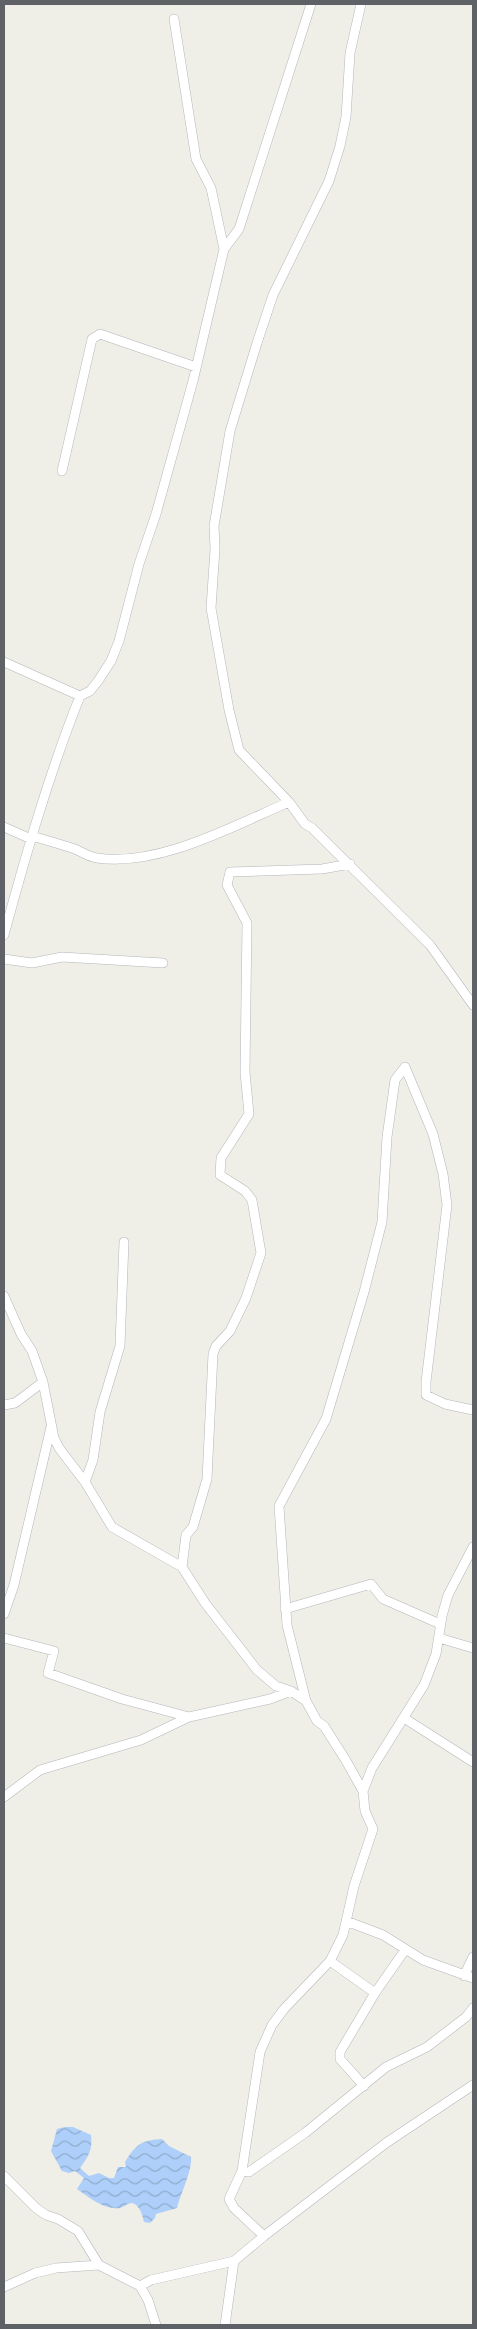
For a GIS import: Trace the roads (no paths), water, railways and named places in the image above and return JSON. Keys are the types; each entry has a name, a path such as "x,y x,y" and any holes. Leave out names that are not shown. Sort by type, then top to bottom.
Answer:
{"street":[{"path":"4,935 56,761 80,696 90,691 98,681 111,661 119,642 141,557 156,514 196,367 224,250 239,229 311,4"},
{"path":"361,4 350,54 346,117 340,146 329,181 273,295 230,432 214,526 215,549 211,608 233,731 239,750 270,785 289,802 305,824 312,828 350,864 430,945 473,1005"},
{"path":"174,19 196,159 211,188 224,250"},
{"path":"62,471 92,339 100,334 196,367"},
{"path":"4,662 80,696"},
{"path":"4,826 32,838 74,848 94,858 108,859 160,854 179,848 289,802"},
{"path":"182,1567 186,1534 193,1527 207,1479 213,1354 216,1346 230,1331 246,1298 261,1253 252,1200 245,1191 220,1175 221,1158 249,1114 245,1072 247,922 227,885 230,872 322,869 350,864"},
{"path":"4,959 32,963 62,957 163,963"},
{"path":"264,2236 234,2208 230,2199 242,2171 260,2052 272,2025 284,2008 330,1961 343,1935 354,1886 373,1829 365,1811 363,1791 324,1726 317,1721 306,1701 289,1638 285,1608 279,1506 326,1419 361,1301 382,1222 387,1137 395,1080 405,1067 433,1134 443,1174 447,1205 426,1395 445,1404 473,1410"},
{"path":"85,1482 93,1460 100,1412 120,1346 124,1242"},
{"path":"4,1296 21,1334 32,1351 43,1382 54,1438 59,1448 85,1482 112,1527 182,1567 206,1604 258,1670 276,1686 291,1690 306,1701"},
{"path":"4,1404 15,1403 43,1382"},
{"path":"4,1614 14,1586 52,1423"},
{"path":"363,1791 372,1768 424,1685 440,1638 440,1624 448,1595 473,1547"},
{"path":"285,1608 371,1584 383,1600 440,1624"},
{"path":"4,1633 4,1640 54,1651 48,1673 122,1699 189,1717"},
{"path":"440,1638 473,1648"},
{"path":"4,1797 40,1770 141,1740 189,1717 270,1699 291,1690"},
{"path":"404,1718 473,1762"},
{"path":"346,1921 383,1935 424,1960 469,1977 473,1958"},
{"path":"364,2086 340,2059 340,2052 375,1993 405,1950"},
{"path":"330,1961 375,1993"},
{"path":"242,2171 249,2172 276,2155 386,2067 427,2047 466,2018 473,2008"},
{"path":"140,2286 159,2278 234,2261 386,2143 473,2085"},
{"path":"4,2176 36,2208 46,2215 58,2218 78,2231 99,2265 140,2286 148,2300 156,2325"},
{"path":"225,2325 234,2261"},
{"path":"4,2287 15,2280 42,2272 99,2265"}],"water":[{"path":"73,2127 91,2135 89,2153 80,2168 89,2176 99,2173 109,2178 114,2178 118,2167 126,2167 125,2162 136,2147 149,2140 162,2139 169,2146 191,2157 188,2176 177,2208 156,2214 150,2223 144,2222 140,2210 134,2204 130,2203 120,2208 108,2207 97,2203 77,2189 84,2178 75,2171 69,2173 62,2171 51,2151 57,2129"}]}
